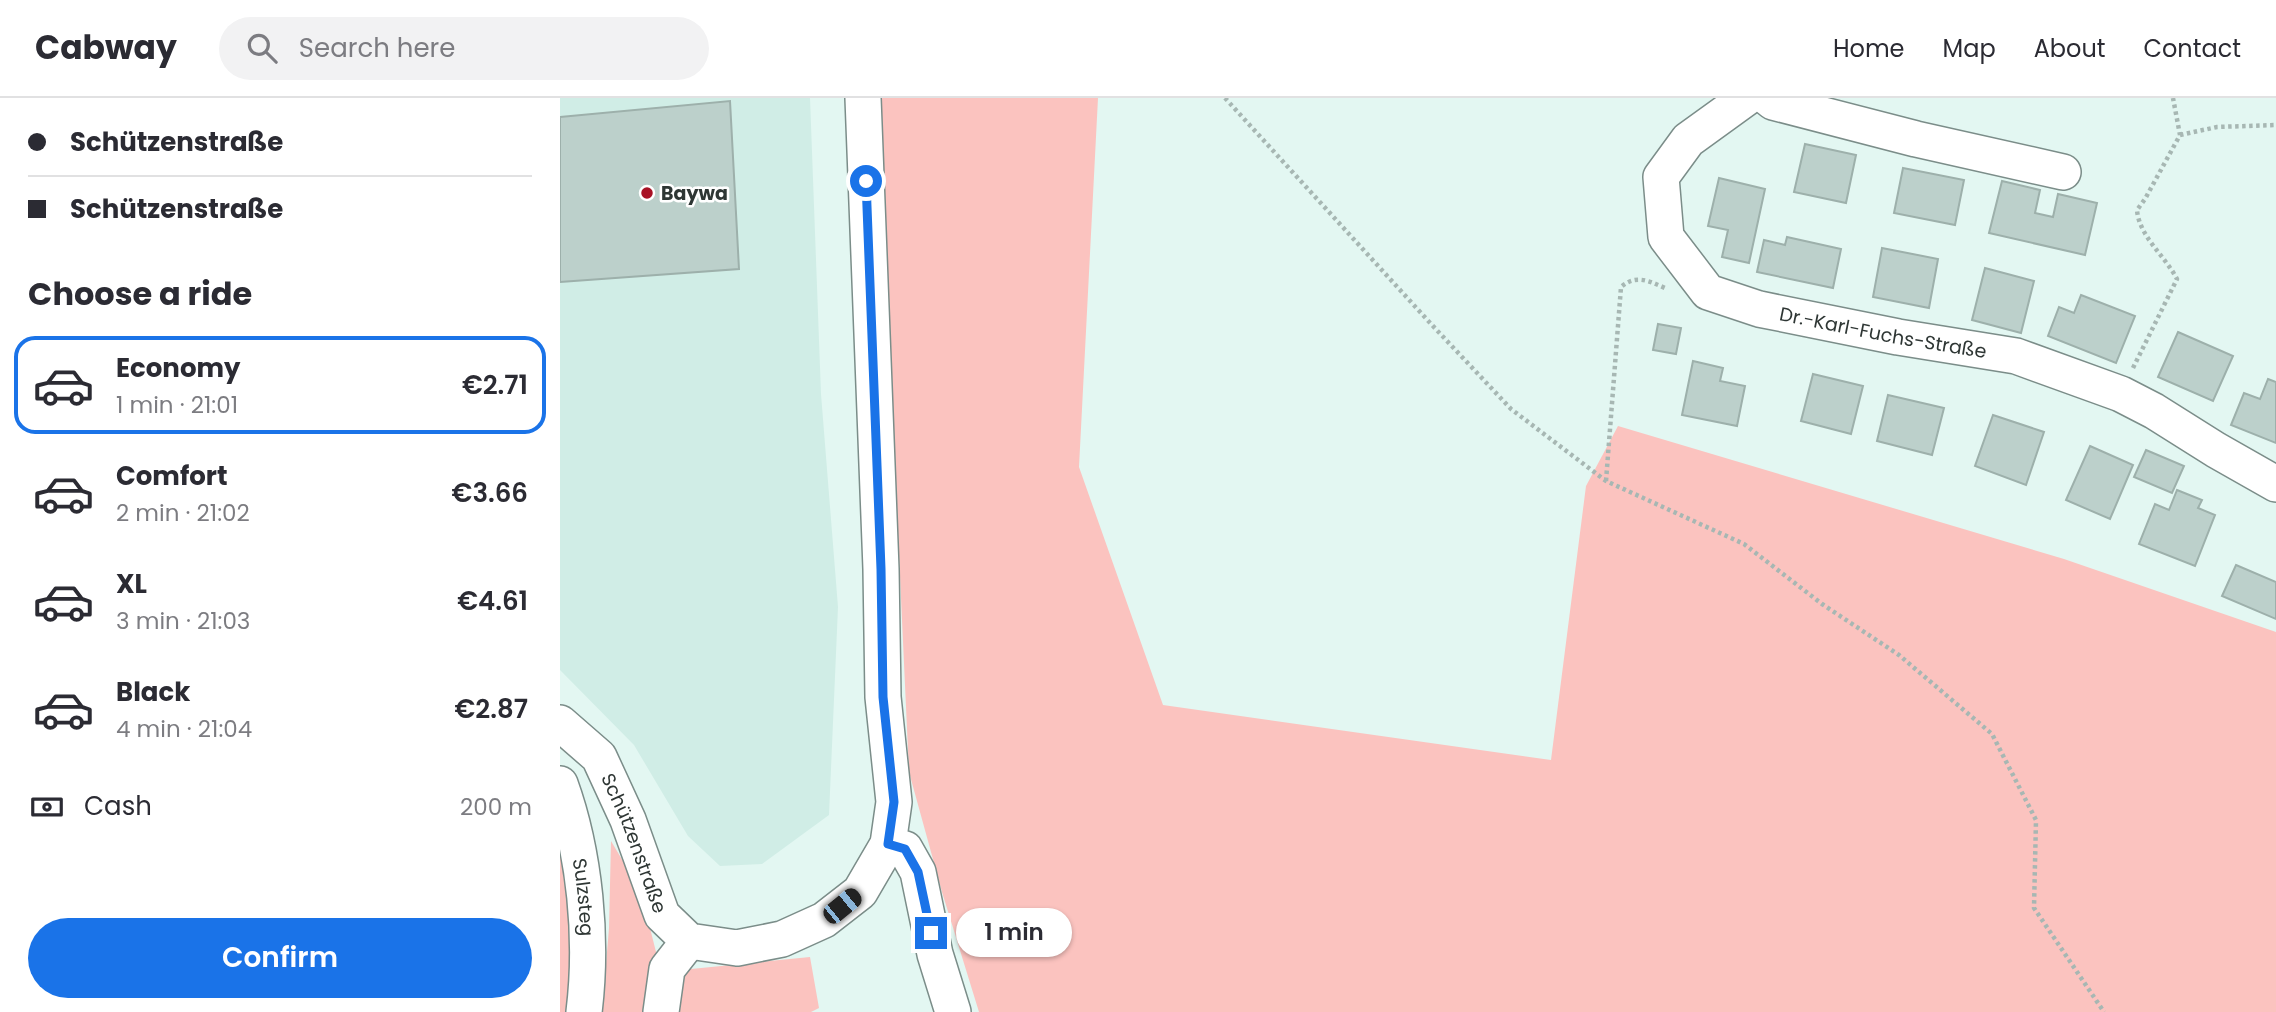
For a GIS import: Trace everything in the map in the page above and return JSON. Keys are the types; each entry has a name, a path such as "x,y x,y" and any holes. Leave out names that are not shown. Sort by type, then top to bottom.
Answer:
{"street":[{"path":"661,1012 667,969 689,941 737,948 782,939 824,920 860,892 888,844 894,802 883,697 881,569 863,98"},
{"path":"1708,292 1666,237 1661,177 1688,140 1746,98"},
{"path":"1768,98 1773,102 1916,139 2063,172"},
{"name":"Dr.-Karl-Fuchs-Straße","path":"1708,292 1759,309 1898,337 2016,356 2121,394 2276,484"},
{"name":"Schützenstraße","path":"560,723 599,757 628,820 662,915 689,941"},
{"name":"Sulzsteg","path":"560,784 577,838 584,897 587,951 584,1012"},
{"path":"888,844 905,849 918,872 935,954 953,1012"}],"path":[{"path":"1225,98 1511,409 1606,481 1744,544 1822,604 1899,655 1992,734 2036,820 2034,908 2104,1012"},
{"path":"2121,394 2177,279 2138,223 2137,210 2180,135 2173,98"},
{"path":"2180,135 2217,127 2276,125"},
{"path":"1606,481 1621,287 1629,281 1644,279 1668,289 1708,292"}],"shaded area":[{"path":"560,98 810,98 821,394 838,607 829,815 762,864 720,866 688,836 634,745 560,670"},
{"path":"878,98 1098,98 1079,467 1163,705 1551,760 1586,486 1618,426 2064,559 2276,632 2276,1012 979,1012 909,772"},
{"path":"611,841 633,878 661,972 810,957 819,1008 811,1012 602,1012 609,928"},
{"path":"560,852 568,891 571,931 568,1012 560,1012"}],"building":[{"name":"Baywa","path":"730,101 739,269 560,282 560,117"},
{"path":"1805,144 1856,155 1846,203 1794,192"},
{"path":"1903,168 1964,180 1955,225 1894,213"},
{"path":"1719,178 1765,189 1749,263 1722,257 1728,230 1708,226"},
{"path":"2002,181 2040,190 2035,213 2053,217 2058,194 2097,203 2085,255 1989,233"},
{"path":"1787,237 1841,249 1833,288 1757,272 1764,240 1785,245"},
{"path":"1882,248 1938,259 1929,308 1873,297"},
{"path":"1985,268 2034,281 2021,333 1972,320"},
{"path":"2081,295 2135,316 2116,363 2048,336 2059,307 2074,313"},
{"path":"1658,324 1681,328 1676,354 1653,350"},
{"path":"2178,332 2233,356 2213,401 2158,377"},
{"path":"1693,361 1723,368 1720,381 1745,386 1737,426 1682,415"},
{"path":"1813,374 1863,386 1851,434 1801,421"},
{"path":"2268,379 2276,382 2276,443 2231,425 2244,393 2260,399"},
{"path":"1888,395 1944,408 1932,455 1877,441"},
{"path":"1993,415 2044,432 2026,485 1975,466"},
{"path":"2090,446 2133,465 2110,519 2066,500"},
{"path":"2146,450 2184,466 2172,493 2134,477"},
{"path":"2177,490 2202,500 2198,508 2215,515 2195,566 2139,544 2155,504 2169,510"},
{"path":"2236,565 2276,582 2276,619 2222,596"}],"place":[{"name":"Baywa","path":"647,193"}],"route":[{"path":"866,181 881,569 883,697 894,802 888,844 905,849 918,872 931,933"}]}
